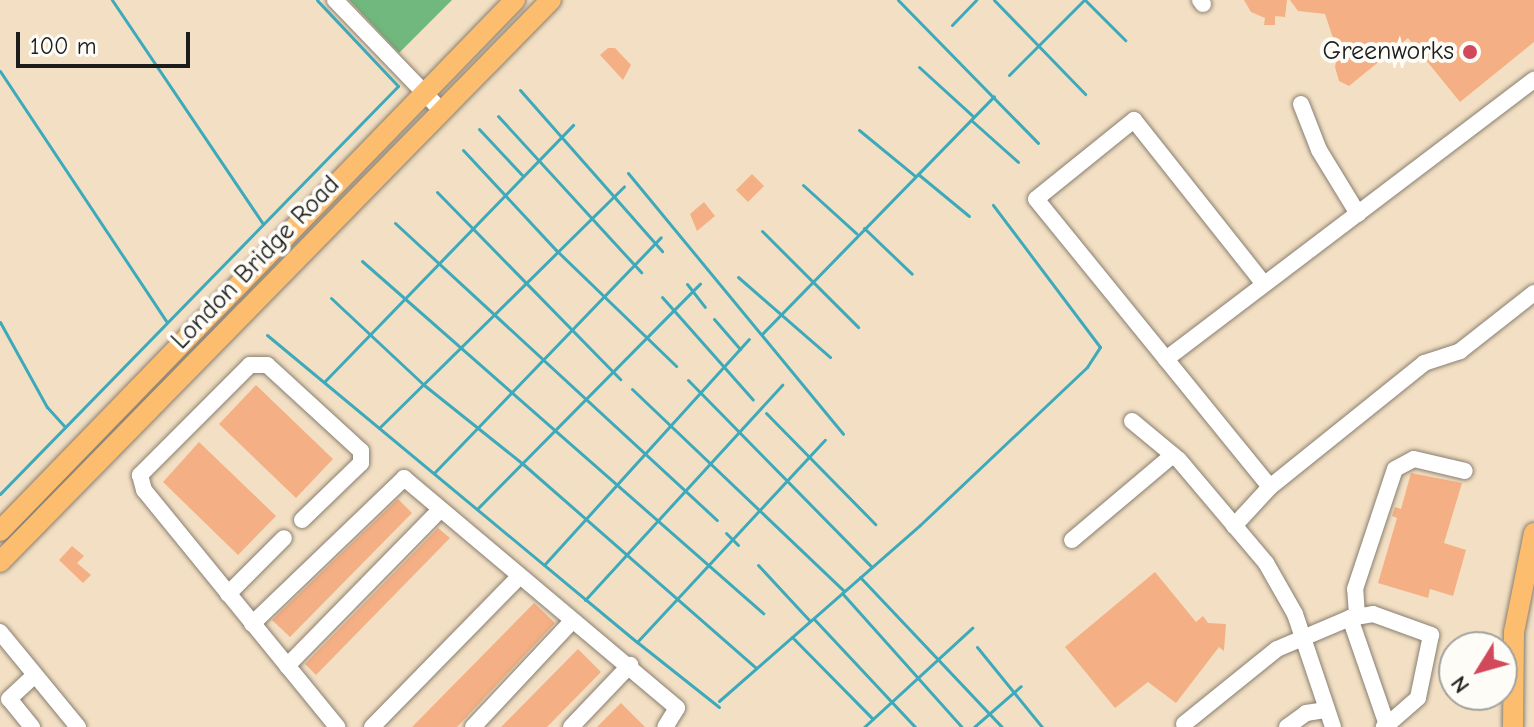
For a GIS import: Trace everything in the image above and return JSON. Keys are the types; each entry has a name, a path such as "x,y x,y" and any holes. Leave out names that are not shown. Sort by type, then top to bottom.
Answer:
{"main road":[{"name":"London Bridge Road","path":"0,531 515,0"},
{"name":"London Bridge Road","path":"0,562 551,0"},
{"path":"1513,727 1514,632 1534,533"}],"street":[{"path":"335,0 441,110"},
{"path":"1166,359 1534,80"},
{"path":"1301,104 1319,150 1358,214"},
{"path":"1263,283 1134,120 1036,199 1270,487"},
{"path":"1234,526 1270,487 1424,363 1460,351 1534,293"},
{"path":"302,520 361,463 361,451 267,365 250,365 140,475 144,490 337,727"},
{"path":"1132,421 1173,455 1280,585 1304,637 1325,710 1333,727"},
{"path":"1072,540 1173,455"},
{"path":"1184,724 1268,655 1353,616 1373,614 1431,635 1418,698 1386,726 1353,616 1358,577 1395,469 1414,459 1465,471"},
{"path":"252,624 404,478 518,578 630,665 677,708 665,727"},
{"path":"287,666 440,510"},
{"path":"228,594 284,538"},
{"path":"372,727 518,578"},
{"path":"473,727 573,620"},
{"path":"0,632 78,727"},
{"path":"571,727 630,665"},
{"path":"32,727 4,695 35,675"},
{"path":"1287,727 1306,713 1325,710"}],"green space":[{"path":"349,0 452,0 399,53"}],"building":[{"path":"1244,0 1287,0 1285,17 1275,16 1275,25 1264,25 1265,18 1251,12"},
{"name":"Greenworks","path":"1290,0 1534,0 1534,42 1460,102 1408,38 1349,86 1339,81 1335,67 1340,42 1333,38 1325,14 1298,11"},
{"path":"608,48 615,48 631,65 623,80 600,55"},
{"path":"752,174 764,186 748,202 736,190"},
{"path":"704,202 715,216 697,231 690,214"},
{"path":"256,385 333,459 296,498 219,424"},
{"path":"199,442 276,516 238,555 163,482"},
{"path":"1411,473 1462,483 1444,543 1466,550 1453,596 1430,589 1428,598 1378,583 1397,518 1392,516 1395,507 1401,509"},
{"path":"398,499 412,513 290,637 272,620"},
{"path":"438,528 450,538 316,675 305,664"},
{"path":"72,546 84,556 77,563 91,575 83,583 59,560"},
{"path":"1155,572 1196,622 1203,616 1208,623 1226,624 1224,651 1219,647 1176,703 1148,682 1115,708 1065,647"},
{"path":"534,603 555,623 457,727 412,727"},
{"path":"578,649 601,672 547,727 501,727"},
{"path":"621,703 645,727 597,727"}],"waterway":[{"path":"112,0 263,224"},
{"path":"0,494 398,86 317,0"},
{"path":"898,0 1038,143"},
{"path":"952,25 976,0"},
{"path":"994,0 1085,94"},
{"path":"1009,75 1084,0"},
{"path":"1085,0 1125,40"},
{"path":"919,67 974,117"},
{"path":"0,71 166,321"},
{"path":"520,90 662,251"},
{"path":"762,334 994,96"},
{"path":"498,116 641,272"},
{"path":"971,120 1018,162"},
{"path":"324,382 573,125"},
{"path":"479,129 523,176"},
{"path":"859,130 915,176"},
{"path":"463,150 556,250 676,366"},
{"path":"628,173 843,434"},
{"path":"918,174 969,216"},
{"path":"803,185 856,233"},
{"path":"379,428 624,186"},
{"path":"437,192 620,379"},
{"path":"719,701 920,525 1087,367 1100,347 993,205"},
{"path":"395,223 717,520"},
{"path":"864,228 912,274"},
{"path":"762,231 858,327"},
{"path":"434,473 661,237"},
{"path":"362,261 763,613"},
{"path":"738,277 830,357"},
{"path":"687,284 705,307"},
{"path":"477,509 700,284"},
{"path":"662,297 753,400"},
{"path":"331,298 424,385 523,464 756,668"},
{"path":"714,319 740,349"},
{"path":"0,322 47,407 65,427"},
{"path":"267,335 637,642"},
{"path":"544,565 749,339"},
{"path":"688,380 872,567"},
{"path":"585,600 782,385"},
{"path":"632,389 844,591"},
{"path":"766,413 875,524"},
{"path":"719,707 637,642 825,440"},
{"path":"726,533 738,545"},
{"path":"758,565 810,621"},
{"path":"860,577 1002,727"},
{"path":"842,593 962,727"},
{"path":"814,619 915,727"},
{"path":"864,727 972,628"},
{"path":"792,637 873,719"},
{"path":"977,647 1042,727"},
{"path":"974,727 1021,686"}],"place":[{"name":"Greenworks","path":"1470,52"}]}
